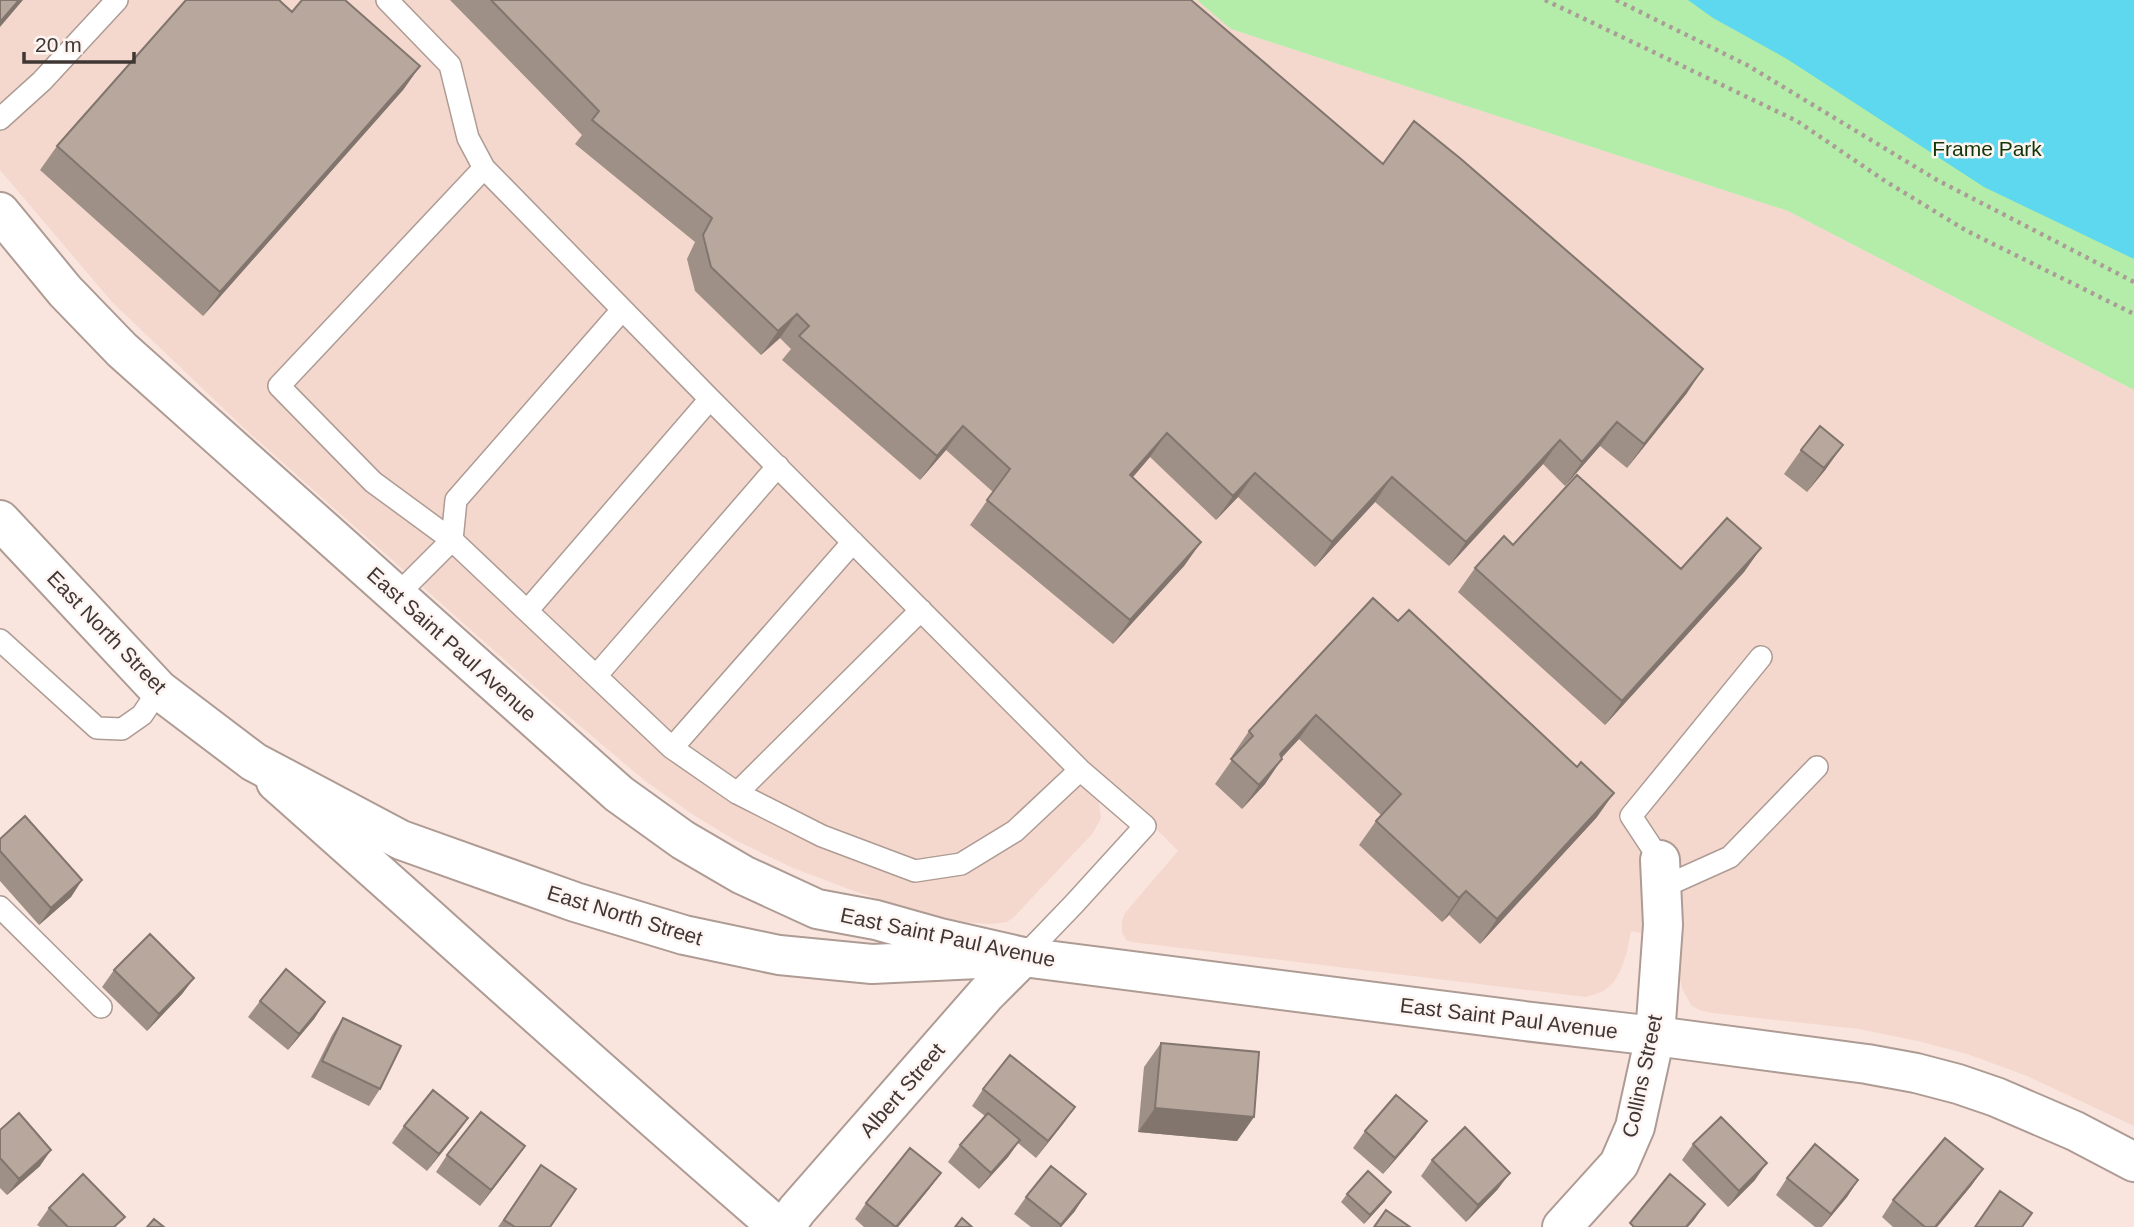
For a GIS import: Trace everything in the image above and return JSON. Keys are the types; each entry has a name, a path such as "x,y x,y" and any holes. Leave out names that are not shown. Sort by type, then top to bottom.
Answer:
{"main road":[{"name":"East Saint Paul Avenue","path":"0,212 65,291 122,350 619,794 683,840 743,875 817,909 876,920 1023,957 1655,1036 1916,1073 1996,1097 2075,1131 2134,1162"},
{"name":"East North Street","path":"0,520 159,690 254,762 646,1113 778,1227"},
{"name":"East North Street","path":"254,762 401,840 575,902 684,935 779,955 872,964 1023,957"},
{"name":"Collins Street","path":"1562,1227 1619,1164 1635,1127 1655,1036 1662,925 1660,874"},
{"name":"Albert Street","path":"785,1227 978,1003 1023,957"}],"lane":[{"path":"0,118 42,81 117,0"},
{"path":"387,0 450,65 468,138 484,169 1080,770 1145,826 1023,957"},
{"path":"484,169 279,386 373,482 452,540 672,748 737,793 822,836 915,871 961,864 1015,831 1080,770"},
{"path":"397,595 452,540 456,500 622,310"},
{"path":"527,611 710,399"},
{"path":"596,676 778,466"},
{"path":"672,748 853,542"},
{"path":"737,793 921,610"},
{"path":"0,640 97,727 122,729 142,715 159,690"},
{"path":"1761,657 1631,816 1660,874 1730,857 1817,766"},
{"path":"0,907 101,1007"}],"path":[{"path":"1545,0 1797,121 1885,181 1967,230 2134,314"},
{"path":"1616,0 1747,65 1937,180 2134,282"}],"shaded area":[{"path":"0,0 1197,0 1231,29 1788,211 2134,390 2134,1126 2027,1076 1970,1055 1922,1042 1859,1029 1699,1010 1691,1005 1682,988 1678,967 1679,942 1631,931 1627,952 1614,982 1604,991 1586,997 1126,940 1122,932 1125,913 1178,851 1112,784 1098,797 1101,818 1093,833 1007,922 963,922 910,909 793,868 733,839 644,780 553,703 245,429 112,302 0,170"}],"green space":[{"name":"Frame Park","path":"1197,0 2134,0 2134,390 1788,211 1231,29"}],"water":[{"path":"1688,0 2134,0 2134,259 1984,187 1787,59 1713,18"}],"building":[{"path":"0,0 19,0 0,22"},
{"path":"186,0 279,0 292,12 302,0 345,0 420,66 220,292 57,146"},
{"path":"491,0 1191,0 1383,164 1414,121 1703,369 1644,444 1617,422 1582,462 1560,440 1466,542 1392,477 1332,542 1255,473 1233,496 1167,433 1130,475 1201,542 1130,620 987,500 1010,469 963,426 937,456 799,336 809,326 797,314 778,331 711,267 703,235 712,218 592,120 599,111"},
{"path":"1820,426 1843,445 1824,468 1801,450"},
{"path":"1577,475 1681,569 1727,518 1761,548 1622,701 1475,568 1504,536 1513,545"},
{"path":"1373,598 1398,621 1409,610 1577,767 1581,762 1614,793 1497,919 1466,891 1459,898 1376,821 1401,794 1316,715 1280,754 1282,759 1259,785 1231,759 1253,736 1249,731"},
{"path":"25,816 82,880 51,908 0,851 0,839"},
{"path":"150,934 194,978 159,1014 114,970"},
{"path":"286,969 325,1002 299,1034 260,1001"},
{"path":"343,1018 401,1046 380,1089 322,1061"},
{"path":"1161,1043 1259,1052 1254,1117 1155,1108"},
{"path":"1010,1055 1075,1107 1048,1141 983,1089"},
{"path":"433,1090 468,1118 439,1154 404,1126"},
{"path":"1396,1095 1427,1121 1395,1158 1365,1131"},
{"path":"481,1112 525,1146 491,1190 447,1155"},
{"path":"19,1113 51,1150 19,1179 0,1158 0,1130"},
{"path":"988,1113 1020,1140 991,1173 960,1145"},
{"path":"1721,1117 1767,1163 1739,1191 1693,1144"},
{"path":"1465,1127 1510,1173 1478,1205 1432,1160"},
{"path":"1945,1138 1983,1169 1935,1227 1925,1227 1893,1200"},
{"path":"1815,1144 1858,1180 1831,1214 1787,1178"},
{"path":"910,1148 941,1173 896,1227 866,1203"},
{"path":"541,1165 576,1189 550,1227 515,1227 504,1220"},
{"path":"1051,1166 1086,1194 1061,1225 1026,1197"},
{"path":"1368,1171 1391,1192 1370,1215 1347,1194"},
{"path":"83,1174 125,1217 114,1227 68,1227 49,1208"},
{"path":"1670,1174 1705,1204 1686,1227 1634,1227 1630,1223"},
{"path":"2000,1191 2032,1213 2022,1227 1975,1227"},
{"path":"1386,1210 1410,1227 1374,1227"},
{"path":"962,1218 972,1227 955,1227"},
{"path":"154,1219 164,1227 147,1227"}]}
